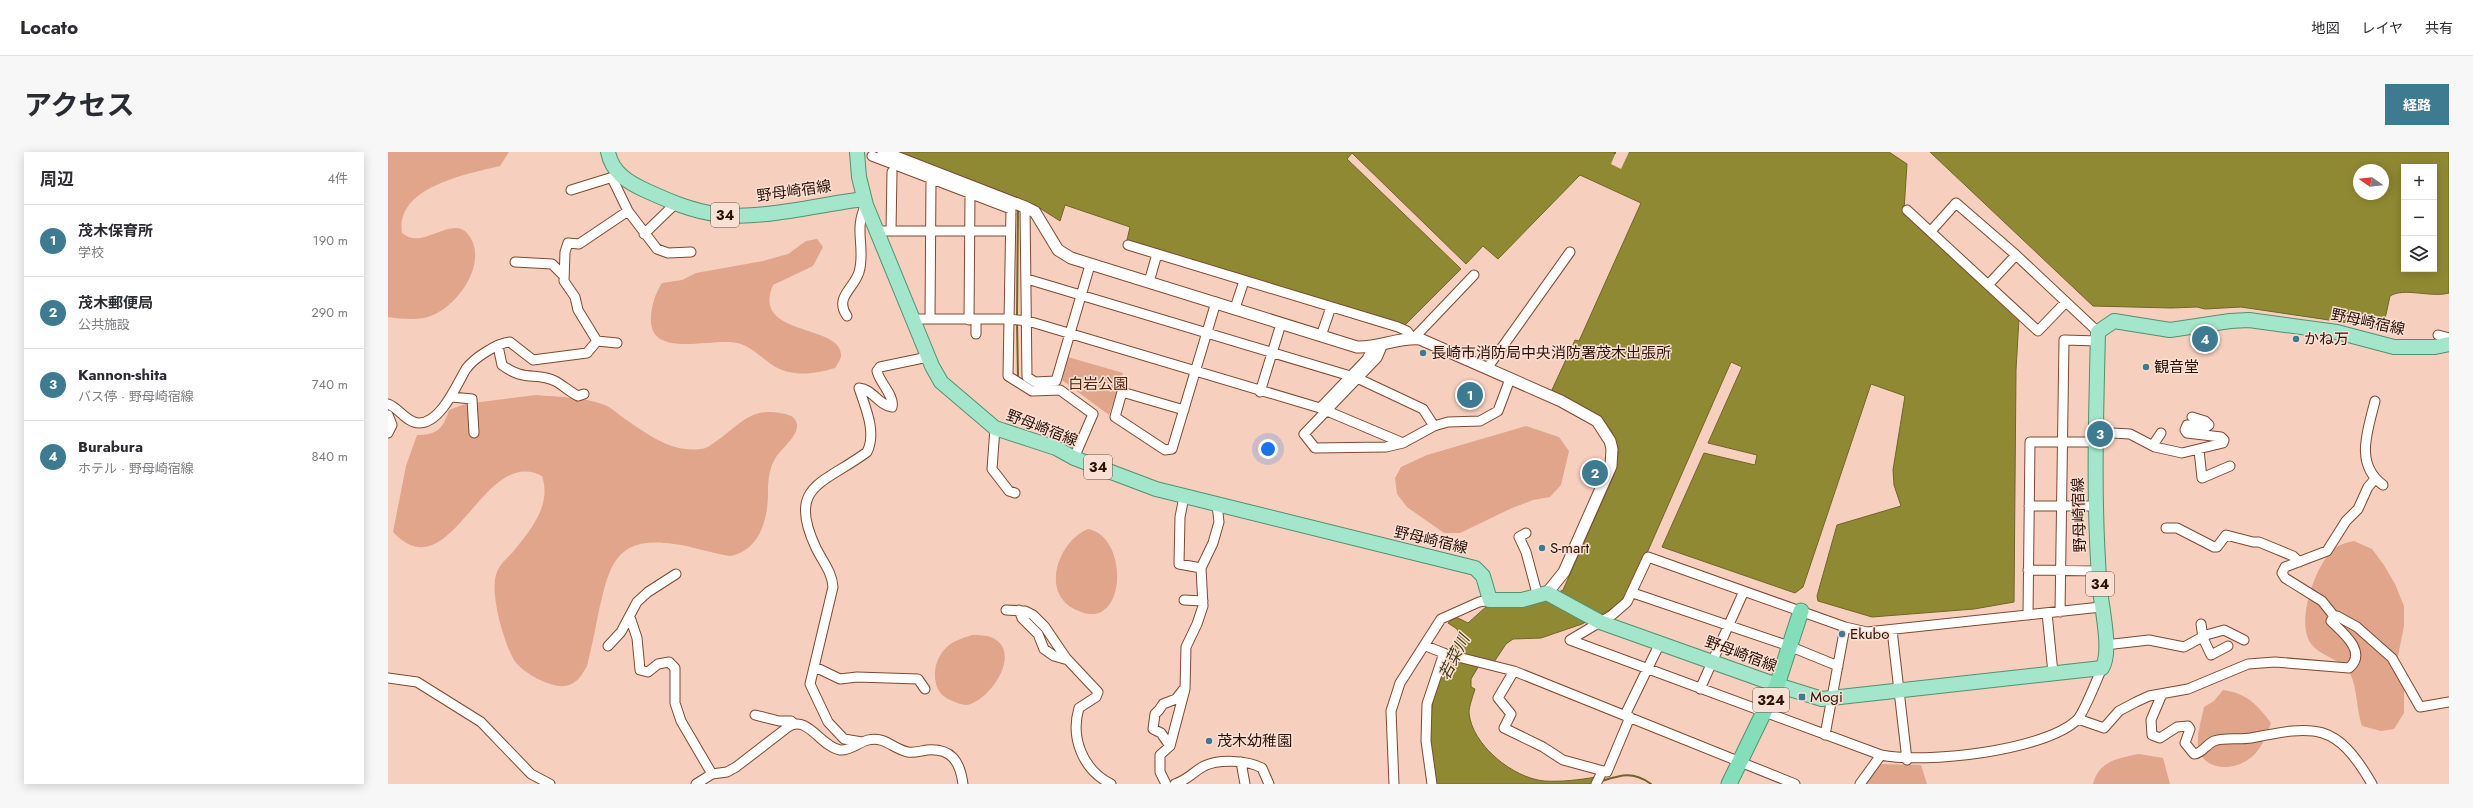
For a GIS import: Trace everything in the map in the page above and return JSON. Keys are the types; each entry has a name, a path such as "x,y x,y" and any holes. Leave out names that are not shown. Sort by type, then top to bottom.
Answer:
{"highway":[{"name":"324","path":"1729,784 1765,714 1777,685 1801,611"}],"main road":[{"path":"608,152 615,175"},
{"name":"野母崎宿線","path":"857,152 858,167 865,202 928,357 941,382 995,428 1041,442 1074,458 1156,490 1475,568 1483,576 1490,600"},
{"name":"野母崎宿線","path":"615,175 676,203 716,214 738,216 865,202"},
{"name":"野母崎宿線","path":"1543,595 1596,620 1777,685 1822,698 1831,699 1899,690 2102,668 2105,662 2106,644 2101,606 2095,506 2095,437 2098,336 2114,321 2170,330 2230,321 2249,320 2337,332 2394,347 2435,347 2449,344"},
{"path":"1490,600 1522,600 1543,595"}],"street":[{"path":"883,152 999,196 1035,212 1058,250 1090,265 1216,302 1357,347 1378,346 1406,338 1413,338 1433,344 1562,401 1597,421 1607,433 1612,449 1611,466 1603,488 1564,572 1543,595 1519,537 1526,533"},
{"path":"872,156 1011,209 1011,319 1008,376 1032,391 1060,390 1096,412 1074,458"},
{"path":"891,231 892,172"},
{"path":"571,190 615,175 628,211 644,234 662,252 691,252"},
{"path":"930,179 930,319"},
{"path":"970,194 972,320 976,334"},
{"path":"847,316 843,310 842,301 859,274 861,257 859,222 865,202"},
{"path":"644,234 676,203"},
{"path":"1931,231 1956,203 2016,255 2066,302 2098,336"},
{"path":"1025,207 1027,377 1035,382 1056,381 1090,265"},
{"path":"1907,210 2038,331 2066,302"},
{"path":"597,341 578,310 575,298 566,287 564,276 568,243 579,244 628,211"},
{"path":"876,231 1010,231"},
{"path":"1128,245 1398,327 1407,331 1413,338"},
{"path":"1488,367 1570,252"},
{"path":"1149,282 1157,254"},
{"path":"1988,284 2016,255"},
{"path":"515,262 552,264 564,276"},
{"path":"1413,338 1474,275"},
{"path":"1027,279 1081,294 1272,354 1354,377 1423,409 1434,426"},
{"path":"1235,308 1244,281"},
{"path":"1184,410 1122,392 1115,417 1165,450 1172,449 1196,372 1216,302"},
{"path":"1321,336 1331,307"},
{"path":"912,319 1011,319 1027,321 1260,392 1323,409 1403,443"},
{"path":"1260,392 1281,324"},
{"path":"2438,335 2449,338"},
{"path":"2060,612 2064,340 2098,336"},
{"path":"597,341 617,343"},
{"path":"388,404 409,419 419,423 429,421 452,397 467,368 502,343 510,342 533,360 584,355 597,341"},
{"path":"498,346 502,365 512,373 555,381 563,388 578,396 584,394"},
{"path":"1378,346 1377,358 1354,377 1323,409 1304,434 1315,448 1386,447 1403,443 1434,426 1448,422 1474,422 1492,416 1502,405 1510,379"},
{"path":"928,357 880,367 877,370 878,378 891,398 892,407 876,399 868,391 859,388 870,426 871,444 867,452 815,487 805,503 804,513 808,530 832,575 833,587 810,684 828,722 848,742 862,742 877,739 885,740 908,752 934,750 950,754 959,764 963,784"},
{"path":"452,397 472,400 474,433"},
{"path":"2375,401 2364,454 2375,479 2384,485"},
{"path":"388,415 392,425 388,433"},
{"path":"2028,615 2030,442 2062,442 2130,434 2152,446 2182,452 2199,450 2224,440 2221,437 2187,433 2185,430 2187,425 2205,428 2209,425 2205,421 2192,417"},
{"path":"995,428 992,469 1009,491 1015,493"},
{"path":"2152,446 2161,433"},
{"path":"2199,450 2202,478 2230,466"},
{"path":"2334,616 2322,601 2283,575 2285,567 2327,552 2346,522 2358,509 2368,487 2375,479"},
{"path":"1184,497 1180,517 1179,564 1201,568"},
{"path":"1166,784 1160,772 1160,755 1170,746 1185,689 1186,647 1197,624 1203,601 1201,568 1214,543 1219,522 1217,505"},
{"path":"2029,506 2095,506"},
{"path":"2166,528 2177,528 2217,547 2226,535 2253,542 2259,542 2294,556 2300,562"},
{"path":"2101,606 2060,612 1867,632 1845,627 1648,557 1633,593 1627,602 1596,620 1570,640 1765,714 1881,755 1907,760 1962,756 2024,744 2070,726 2078,719 2102,668"},
{"path":"2028,570 2099,571"},
{"path":"608,646 621,632 637,602 648,592 676,574"},
{"path":"1700,689 1730,626 1744,591"},
{"path":"1633,593 1789,646 1838,666"},
{"path":"1184,600 1203,601"},
{"path":"1394,784 1392,704 1400,683 1426,646 1440,619 1479,602 1490,600"},
{"path":"1006,610 1019,610 1033,615 1068,660 1098,692 1096,697 1080,708 1076,718 1078,740 1084,759 1094,774 1111,784"},
{"path":"1019,610 1022,618 1038,634 1044,649 1054,656 1068,660"},
{"path":"2047,613 2053,674"},
{"path":"2078,719 2104,728 2123,708 2149,696 2188,689 2253,663 2275,662 2338,669 2349,668 2355,658 2355,649 2331,621 2334,616"},
{"path":"2334,616 2341,616 2358,628 2392,658 2420,706 2449,702"},
{"path":"630,617 637,638 640,670 648,672 663,662 669,662 675,668 675,703 681,721 712,774"},
{"path":"2201,624 2203,638 2210,655 2228,646"},
{"path":"1825,735 1845,627"},
{"path":"1892,630 1907,760"},
{"path":"2106,644 2148,640 2181,648 2224,630 2244,640"},
{"path":"1514,671 1498,698 1511,714 1504,728 1543,747 1563,760 1599,778 1607,772 1628,716 1660,643"},
{"path":"1426,646 1445,653 1514,671 1795,784"},
{"path":"1432,784 1426,741 1427,704 1445,653"},
{"path":"815,667 840,679 857,677 918,679 925,689"},
{"path":"388,678 417,682 481,722 531,774 550,784"},
{"path":"1170,746 1161,733 1153,729 1155,714 1163,704 1172,702 1185,689"},
{"path":"2162,694 2151,720 2152,735 2160,738 2177,727 2188,726 2190,730 2185,743 2194,754 2214,741 2237,741 2279,731 2320,731 2331,735 2343,744 2372,784"},
{"path":"755,715 779,722 791,721 794,724 806,726 827,744 839,750 854,747 862,742"},
{"path":"696,784 712,774 727,772 736,768 794,724"},
{"path":"1860,784 1881,755"},
{"path":"1175,784 1191,777 1206,765 1241,762 1262,768 1269,784"},
{"path":"1241,762 1245,784"}],"green space":[{"path":"388,152 509,152 500,166 470,173 436,185 421,194 410,204 403,217 402,233 410,238 419,238 456,228 462,229 467,233 473,244 475,255 469,280 453,301 443,309 428,317 405,319 388,317"},
{"path":"817,239 823,247 813,266 773,285 769,302 774,314 785,322 829,339 838,346 841,357 835,368 803,374 794,373 778,368 753,350 741,344 730,342 686,344 672,343 660,339 653,331 651,317 652,308 662,283 682,280 696,273 763,261 788,254 806,241"},
{"name":"白岩公園","path":"1068,357 1123,373 1109,415 1062,380"},
{"path":"536,395 597,402 613,409 642,431 660,441 680,448 707,448 744,420 760,413 769,412 789,415 795,419 797,426 796,431 790,441 778,455 771,467 768,502 764,522 756,540 749,547 731,556 681,545 654,542 638,545 626,550 618,558 611,569 606,582 587,666 577,680 572,684 563,686 547,683 538,679 523,670 518,665 514,660 506,642 496,606 495,584 496,575 499,568 526,536 538,518 542,508 544,487 542,476 521,472 502,480 484,496 450,533 432,545 414,546 393,532 406,466 417,435 430,434 438,430 442,426 449,410 465,404"},
{"path":"1526,426 1559,437 1569,451 1561,485 1550,497 1533,500 1512,508 1460,533 1444,533 1407,507 1397,494 1395,478 1401,467 1427,455"},
{"path":"1088,529 1101,535 1110,547 1116,562 1117,578 1115,594 1108,606 1098,613 1084,613 1067,605 1058,591 1056,581 1057,570 1065,550 1071,541"},
{"path":"2354,541 2372,549 2384,565 2395,584 2404,606 2404,626 2397,661 2404,677 2404,713 2394,729 2381,731 2362,726 2353,679 2350,673 2342,665 2313,646 2308,637 2305,626 2308,599 2318,572 2324,561 2335,548"},
{"path":"972,635 991,637 1001,645 1005,654 1004,665 993,686 984,695 975,702 964,705 950,700 942,695 936,683 935,668 937,661 948,646 958,640"},
{"path":"2223,690 2238,694 2250,700 2261,710 2271,723 2262,744 2251,758 2239,764 2223,767 2216,766 2204,759 2200,752 2198,740 2204,707 2214,701"},
{"path":"2139,754 2163,758 2170,784 2093,784 2096,776 2105,765 2117,759"},
{"path":"1879,764 1921,765 1927,784 1864,784"}],"water":[{"name":"若菜川","path":"897,152 1889,152 1907,164 1904,210 2019,318 2016,370 2014,602 1974,609 1872,617 1818,601 1817,596 1837,525 1901,506 1894,485 1893,470 1905,396 1871,384 1803,587 1795,593 1662,547 1704,453 1755,465 1757,455 1708,443 1742,367 1731,362 1647,553 1628,591 1617,606 1582,624 1541,638 1513,639 1506,644 1494,662 1483,659 1471,679 1471,687 1475,689 1469,710 1472,725 1486,748 1496,758 1507,767 1532,779 1557,781 1596,777 1593,784 1434,784 1429,734 1433,700 1437,679 1447,663 1459,635 1457,629 1448,623 1456,617 1468,623 1487,606 1539,602 1563,590 1614,475 1619,450 1611,430 1600,416 1551,392 1575,340 1579,341 1641,203 1580,175 1498,259 1483,246 1466,264 1352,153 1347,159 1461,269 1405,325 1127,240 1130,227 1065,205 1060,221 1035,205"},
{"path":"1930,152 2449,152 2449,293 2434,294 2403,292 2390,296 2383,328 2241,307 2205,309 2197,307 2171,308 2093,306"}],"pier":[{"path":"1616,152 1629,152 1621,169 1611,164"}],"waterway":[{"path":"1017,317 1018,208"},
{"path":"1017,322 1018,378"},
{"path":"1602,781 1627,775 1638,777 1651,784"}],"place":[{"name":"Burabura","path":"2205,339"},
{"name":"かね万","path":"2296,339"},
{"name":"長崎市消防局中央消防署茂木出張所","path":"1423,353"},
{"name":"観音堂","path":"2146,367"},
{"name":"茂木保育所","path":"1470,395"},
{"name":"Kannon-shita","path":"2100,434"},
{"name":"茂木郵便局","path":"1595,473"},
{"name":"S-mart","path":"1542,548"},
{"name":"Ekubo","path":"1842,634"},
{"name":"Mogi","path":"1802,697"},
{"name":"茂木幼稚園","path":"1209,741"}]}
